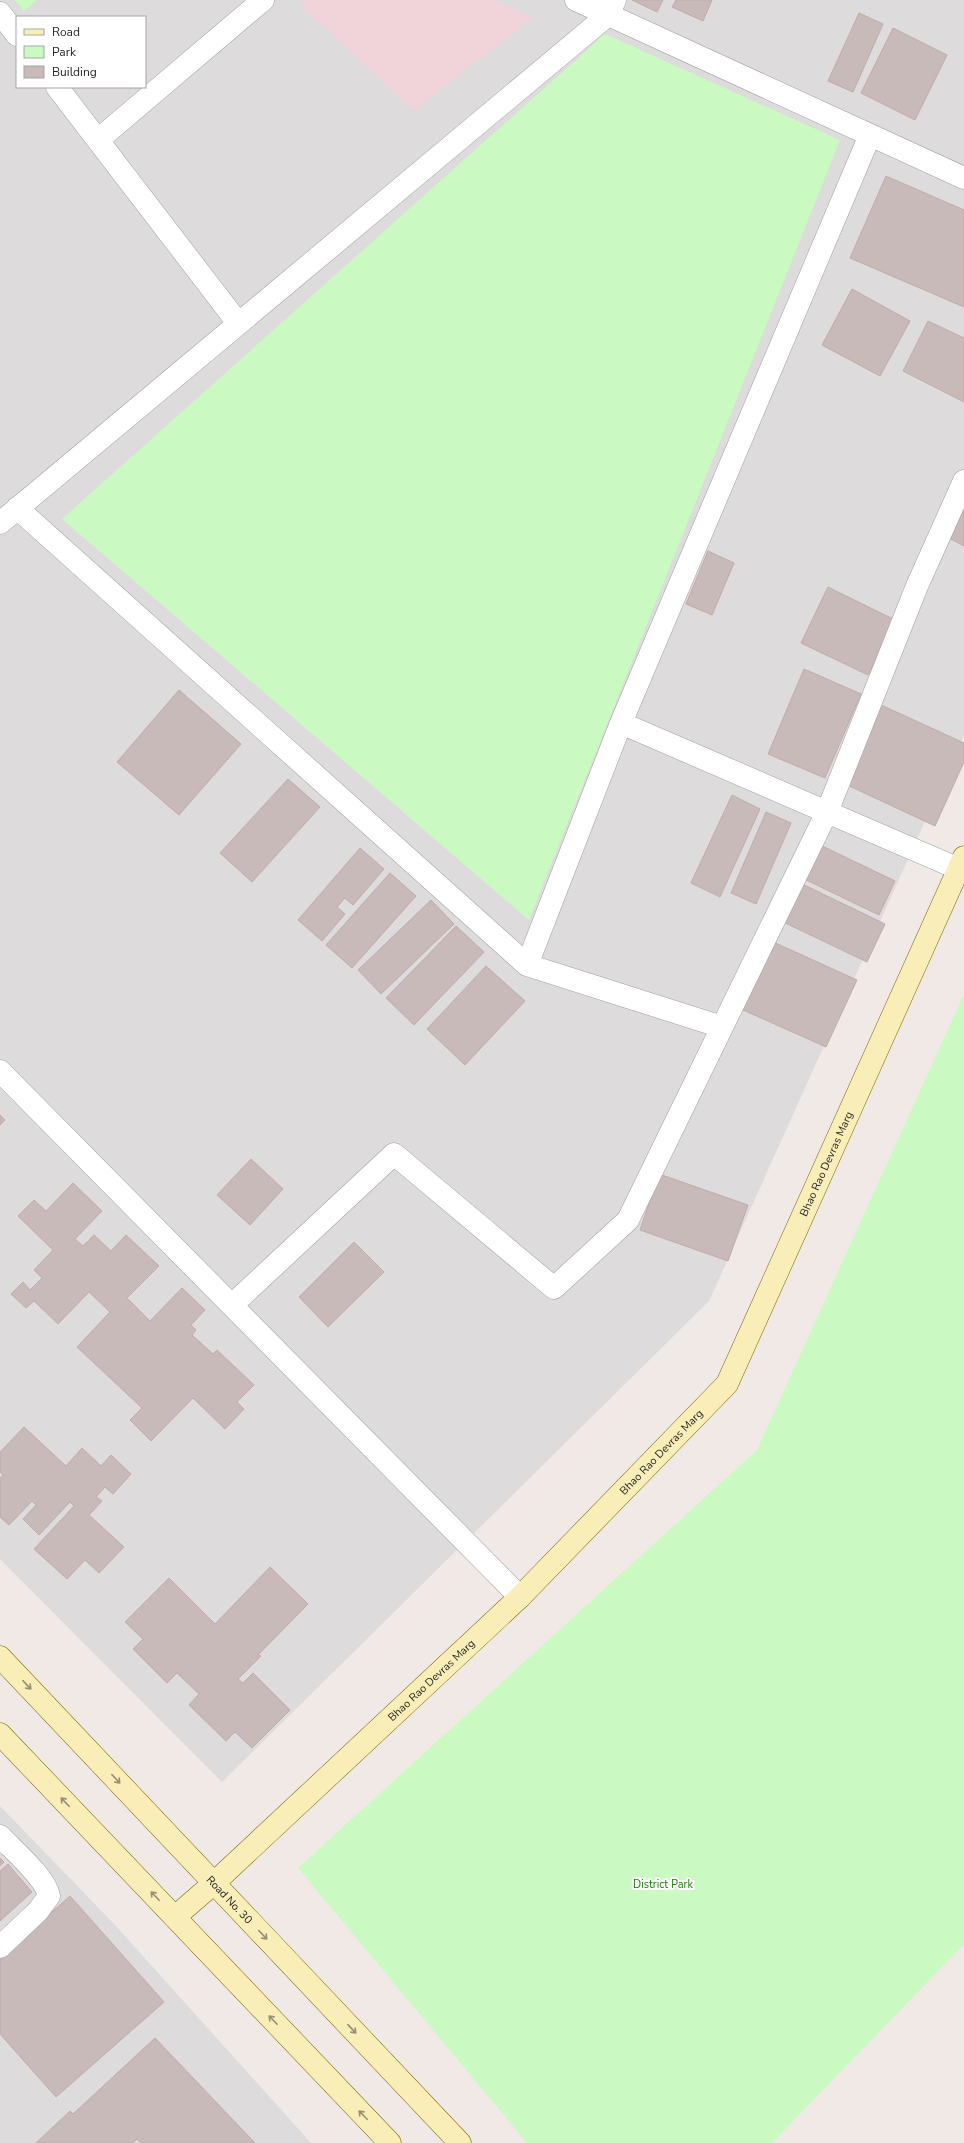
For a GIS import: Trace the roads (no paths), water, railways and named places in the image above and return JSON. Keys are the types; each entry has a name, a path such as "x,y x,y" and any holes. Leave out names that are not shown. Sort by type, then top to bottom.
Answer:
{"street":[{"path":"98,140 263,0"},
{"path":"576,0 611,7 870,135 964,178"},
{"path":"0,523 611,7"},
{"path":"0,13 16,35"},
{"path":"58,88 238,323"},
{"path":"527,966 621,722 870,135"},
{"path":"232,1305 394,1154 554,1288 628,1220 826,812 917,586 964,481"},
{"path":"17,508 527,966 722,1027"},
{"path":"621,722 826,812 961,863"},
{"name":"Bhao Rao Devras Marg","path":"175,1917 214,1883 520,1597 727,1384 961,863"},
{"path":"0,1071 520,1597"},
{"name":"Road No. 30","path":"0,1656 460,2143"},
{"path":"0,1734 390,2143"},
{"path":"0,1836 41,1880 48,1889 49,1896 38,1911 0,1946"}],"park label":[{"name":"District Park","path":"663,1884"}]}
